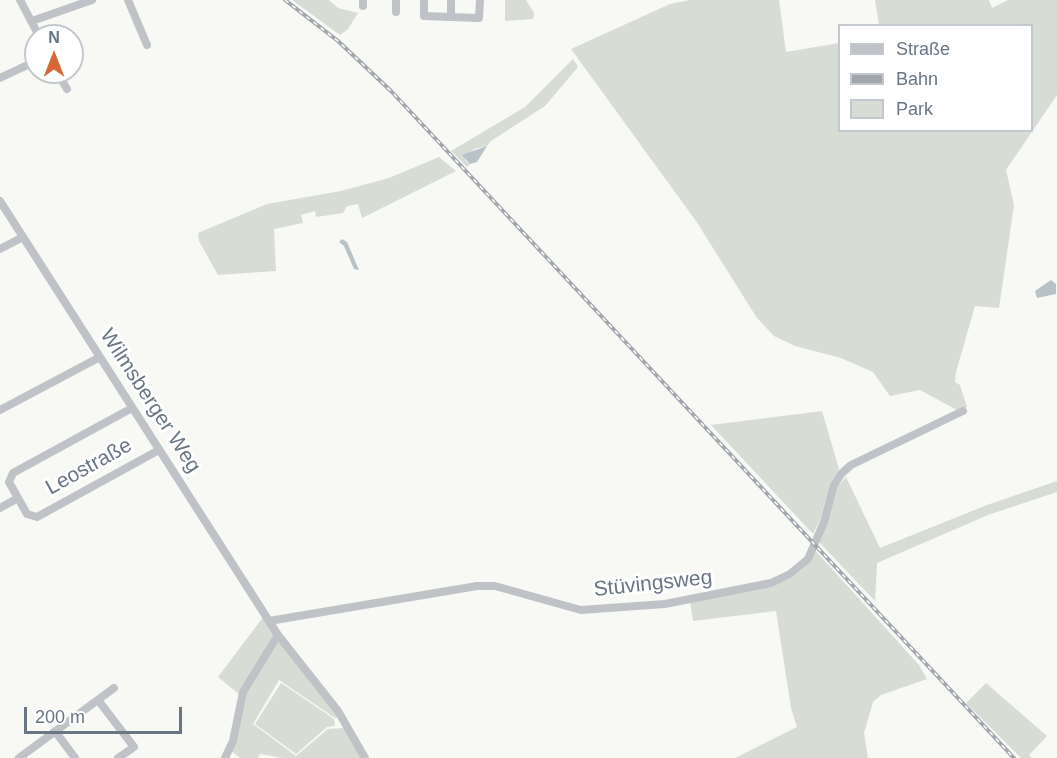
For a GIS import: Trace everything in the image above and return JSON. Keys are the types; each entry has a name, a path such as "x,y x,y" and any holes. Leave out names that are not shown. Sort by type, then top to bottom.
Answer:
{"street":[{"path":"20,0 33,24"},
{"path":"32,21 92,0"},
{"path":"128,0 147,45"},
{"path":"396,0 396,12"},
{"path":"424,0 424,16 479,18 480,0"},
{"path":"451,0 451,17"},
{"path":"0,78 24,67"},
{"path":"64,84 67,89"},
{"name":"Wilmsberger Weg","path":"0,201 278,635 338,711 365,758"},
{"path":"0,249 23,237"},
{"path":"0,410 100,357"},
{"path":"0,508 18,498 9,482 12,472 132,408"},
{"name":"Stüvingsweg","path":"269,621 477,586 495,586 581,610 665,604 771,583 796,571 808,559 824,522 834,485 851,465 963,411"},
{"name":"Leostraße","path":"18,498 27,514 37,517 159,450"},
{"path":"225,758 233,741 243,692 278,635"},
{"path":"19,758 114,688"},
{"path":"98,700 134,747 118,758"},
{"path":"55,731 75,758"}],"green space":[{"path":"292,0 329,0 338,8 358,13 348,29 340,35"},
{"path":"505,0 526,0 534,13 533,19 505,21"},
{"path":"690,0 779,0 786,52 838,43 838,132 1032,132 1006,170 1014,205 999,308 975,306 956,372 955,382 960,385 967,407 957,410 920,390 890,396 873,372 841,358 795,346 774,336 757,318 696,221 571,49 670,4"},
{"path":"875,0 989,0 992,8 1008,0 1057,0 1057,95 1033,130 1033,24 879,24"},
{"path":"573,59 578,67 545,106 491,141 487,146 474,149 465,160 470,164 467,167 451,151 525,107"},
{"path":"439,157 456,171 362,218 358,204 347,206 343,213 316,217 315,211 301,215 303,223 274,229 276,271 218,275 199,241 198,233 267,204 341,191 389,178"},
{"path":"822,411 839,469 831,482 820,520 813,534 711,425"},
{"path":"846,477 880,548 987,505 1057,481 1057,492 988,515 877,563 875,601 818,541 827,524 838,486"},
{"path":"814,549 919,665 927,679 881,695 873,702 864,733 868,758 735,758 797,727 791,708 776,611 693,621 690,602 772,586 793,577 806,566"},
{"path":"264,616 338,717 335,718 279,680 253,724 296,756 328,729 344,728 362,758 283,758 260,754 258,758 240,758 231,751 240,695 218,677"},
{"path":"281,683 334,719 335,726 327,727 296,754 255,724"},
{"path":"986,683 1047,736 1029,755 1032,758 1021,758 966,703"}],"shaded area":[{"path":"487,146 477,162 470,164 462,155"},
{"path":"342,239 347,242 359,270 354,269 344,246 339,242"},
{"path":"1051,280 1056,284 1056,294 1037,298 1035,291"}],"railway":[{"path":"285,0 338,41 391,91 1014,758"}]}
